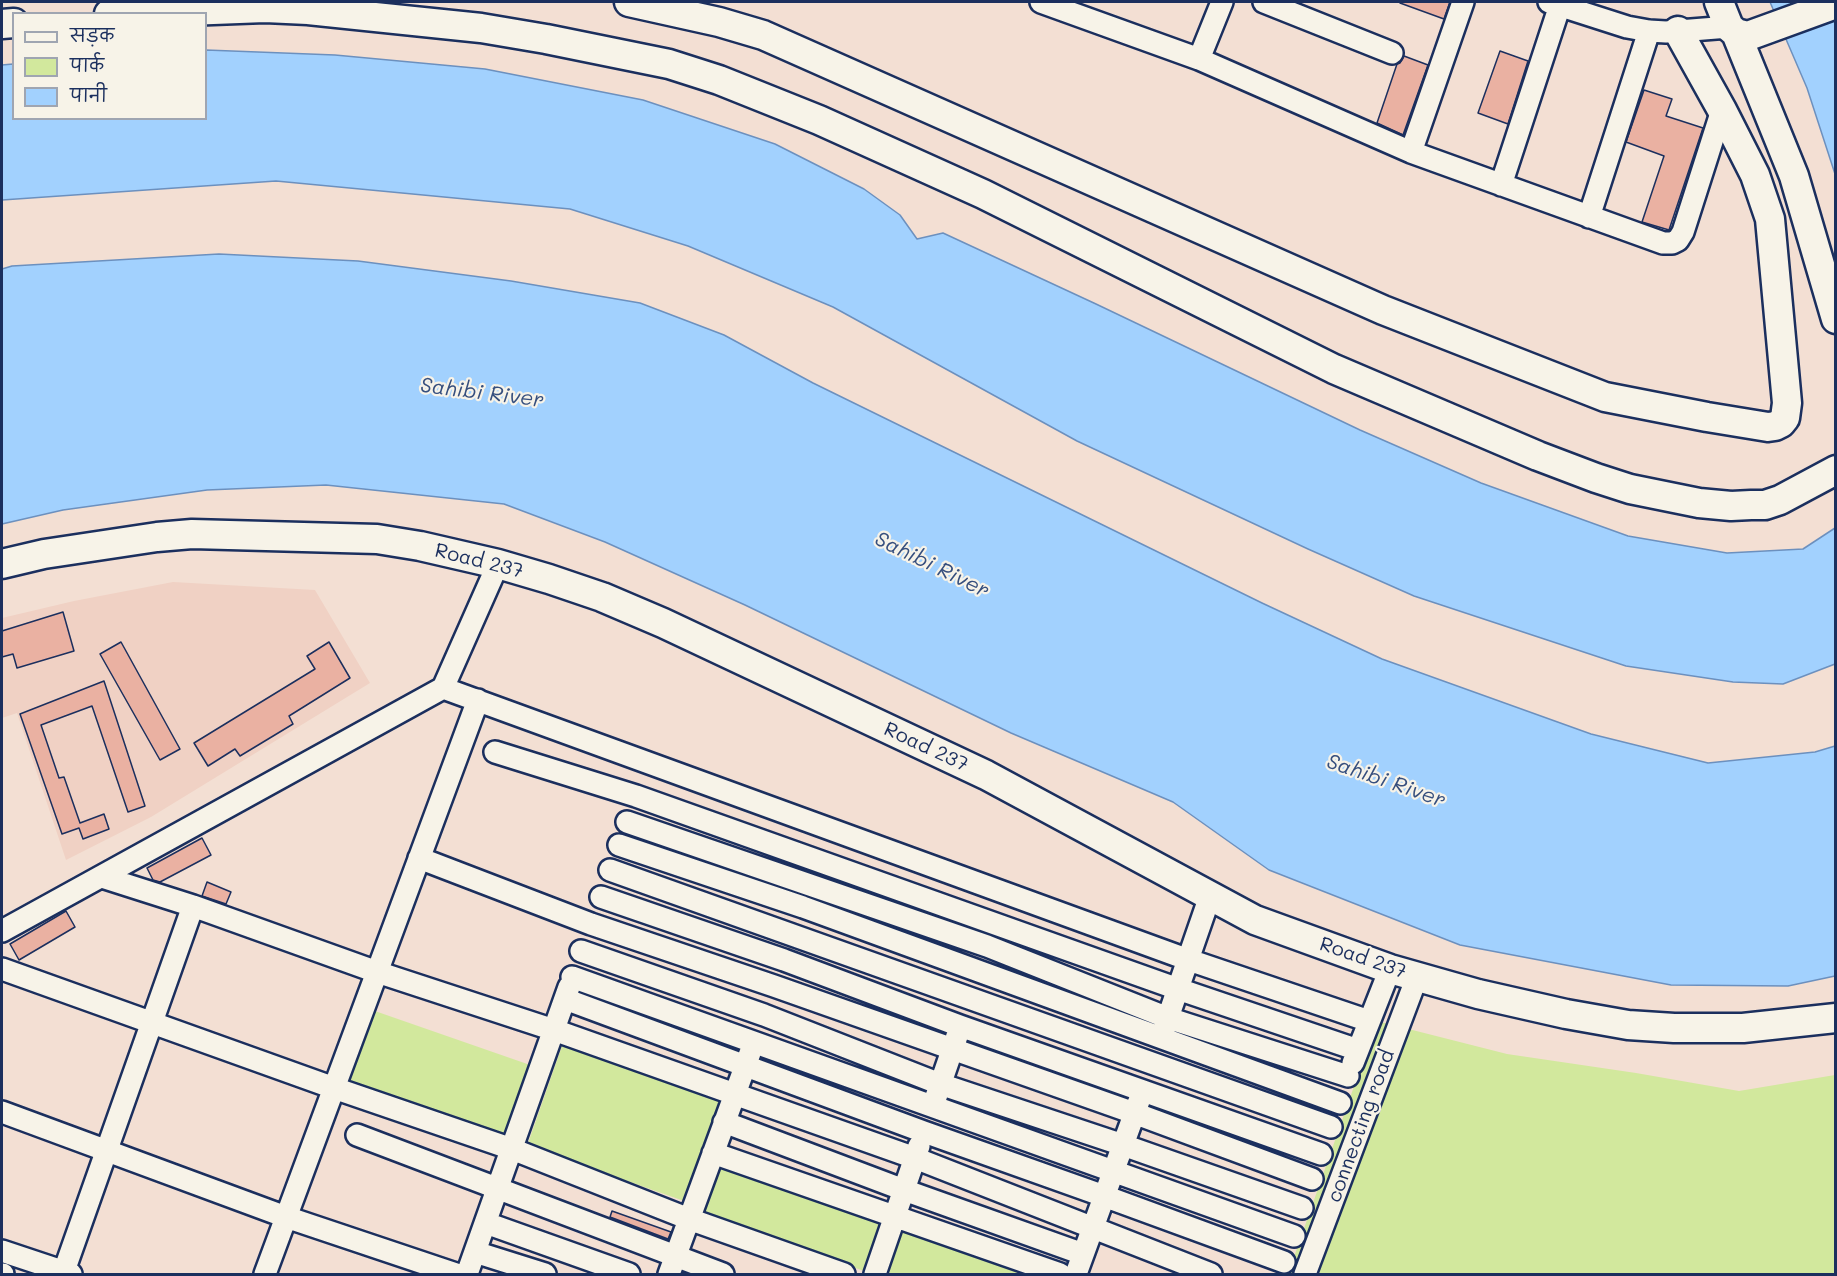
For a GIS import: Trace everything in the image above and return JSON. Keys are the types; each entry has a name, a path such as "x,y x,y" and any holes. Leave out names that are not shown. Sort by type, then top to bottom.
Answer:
{"street":[{"path":"629,2 719,22 763,35 1383,310 1605,397 1707,417 1768,427 1775,426 1785,418 1787,403 1770,219 1755,175 1678,31"},
{"path":"1041,2 1199,59 1411,152 1663,243 1678,240 1683,232 1722,110"},
{"path":"1199,59 1222,2"},
{"path":"1264,2 1392,53"},
{"path":"1411,152 1463,2"},
{"path":"1501,184 1554,3 1627,27 1649,31 1678,31 1735,24 1836,4"},
{"path":"161,12 265,8 308,10 481,28 669,64 719,80 819,120 983,194 1334,369 1538,456 1596,478 1630,489 1699,503 1741,506 1764,505 1780,500 1836,470"},
{"path":"1735,24 1794,176 1836,319"},
{"path":"1588,217 1649,31"},
{"name":"Road 237","path":"2,564 44,554 192,534 377,539 420,546 498,564 602,597 702,641 986,775 1255,920 1403,973 1522,1004 1628,1025 1743,1028 1836,1018"},
{"path":"2,931 443,688 498,564"},
{"path":"443,688 1189,960 1369,1021"},
{"path":"265,1275 478,700"},
{"path":"495,752 636,796 1178,989 1358,1050"},
{"path":"467,1275 648,762"},
{"path":"627,822 987,946 1168,1018 1348,1076"},
{"path":"672,1266 831,830"},
{"path":"619,845 803,907 1340,1103"},
{"path":"419,858 591,924 1134,1113 1312,1179"},
{"path":"610,870 1331,1127"},
{"path":"102,877 193,906 377,972 554,1030 734,1096 915,1158 1211,1275"},
{"path":"875,1275 1005,893"},
{"path":"1076,1275 1210,896"},
{"path":"601,897 784,960 960,1026 1321,1154"},
{"path":"2,1251 66,1274 106,1151 193,906"},
{"path":"581,951 764,1015 940,1084 1302,1208"},
{"path":"565,999 1104,1196 1282,1268 1369,1021 1403,973"},
{"name":"connecting road","path":"1305,1275 1403,973"},
{"path":"3,975 151,1022 512,1149 689,1219 844,1275"},
{"path":"572,977 1294,1236"},
{"path":"2,1113 456,1275"},
{"path":"724,1122 1083,1254"},
{"path":"357,1135 499,1188 672,1266 723,1275"},
{"path":"713,1154 1060,1275"},
{"path":"486,1223 629,1275"},
{"path":"475,1252 545,1275"}],"shaded area":[{"path":"173,582 315,590 370,683 151,817 66,860 17,713 2,718 2,618 74,601"}],"green space":[{"path":"372,1010 533,1066 509,1136 348,1080"},
{"path":"1377,1021 1507,1054 1739,1091 1835,1075 1835,1274 1288,1274"},
{"path":"563,1043 722,1099 687,1202 527,1146"},
{"path":"721,1164 887,1222 870,1273 703,1215"},
{"path":"902,1225 1047,1274 885,1274"}],"water":[{"path":"1770,2 1835,2 1835,174 1807,88"},
{"path":"207,50 335,55 485,69 643,100 775,144 864,189 900,215 917,239 943,233 1360,430 1481,483 1628,536 1727,553 1803,549 1835,528 1835,664 1783,684 1733,682 1626,666 1414,596 1077,441 833,307 688,246 570,209 276,181 2,200 2,65 12,64 12,120 207,120"},
{"name":"Sahibi River","path":"219,254 358,261 511,281 640,303 724,335 813,383 1262,603 1382,659 1591,734 1708,763 1815,752 1835,746 1835,976 1788,986 1671,985 1460,945 1269,870 1173,802 1011,733 745,605 605,542 504,504 326,485 207,490 63,510 2,524 2,269 12,266"}],"building":[{"path":"1400,2 1450,2 1444,19"},
{"path":"1500,51 1528,61 1508,124 1478,113"},
{"path":"1404,56 1428,65 1403,135 1377,123 1397,64"},
{"path":"1644,90 1672,99 1666,116 1703,128 1669,230 1642,222 1664,156 1626,142"},
{"path":"63,612 74,651 17,668 13,654 2,657 2,631"},
{"path":"121,642 180,749 160,760 100,654"},
{"path":"329,642 350,678 289,716 293,724 240,756 235,749 208,766 194,743 315,669 307,656"},
{"path":"104,681 145,806 128,812 92,706 41,725 59,778 64,777 80,823 104,814 109,829 83,839 79,828 62,834 20,714"},
{"path":"202,838 211,855 160,882 153,880 147,868"},
{"path":"207,882 231,892 226,904 202,896"},
{"path":"66,911 75,927 19,960 10,944"},
{"path":"612,1211 671,1232 668,1239 610,1217"}]}
